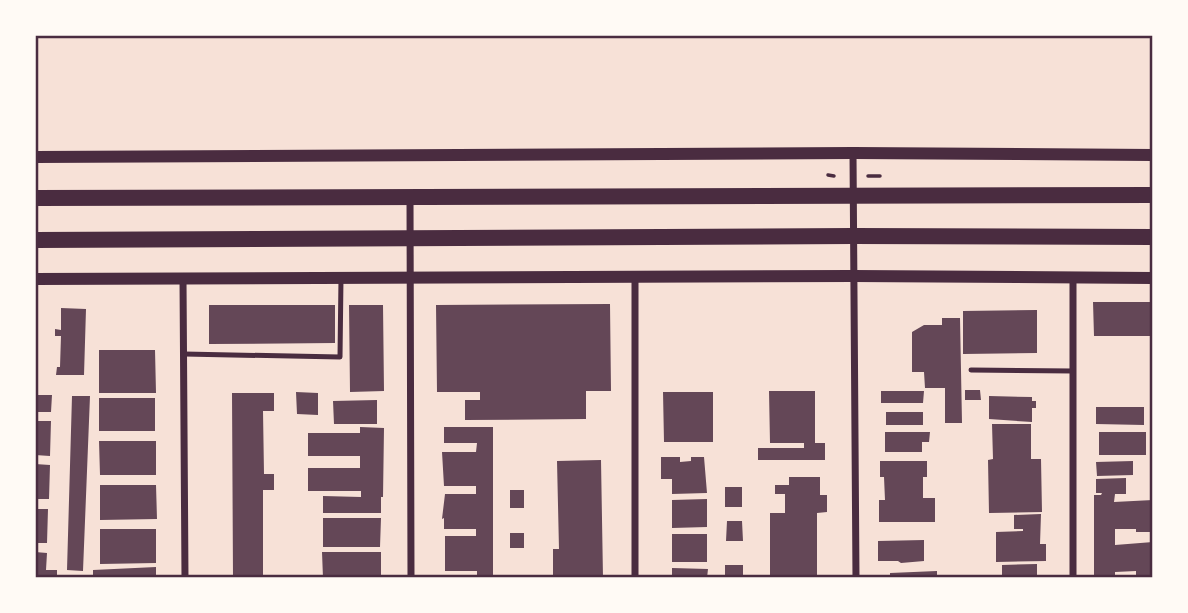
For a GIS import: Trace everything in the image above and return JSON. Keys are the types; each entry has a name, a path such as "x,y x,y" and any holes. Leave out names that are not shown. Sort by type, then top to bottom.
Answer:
{"main road":[{"path":"35,198 1153,195"},
{"path":"35,240 1153,237"}],"street":[{"path":"35,157 853,153 1153,155"},
{"path":"853,153 856,578"},
{"path":"410,196 411,578"},
{"path":"35,279 853,276 1153,278"},
{"path":"635,277 635,578"},
{"path":"183,279 185,578"},
{"path":"1073,279 1073,578"}],"lane":[{"path":"184,354 340,357 341,278"},
{"path":"971,370 1073,371"}],"path":[{"path":"828,168 831,176 828,183"},
{"path":"881,168 881,182"},
{"path":"868,176 880,176"}],"building":[{"path":"1093,302 1153,302 1153,336 1094,336"},
{"path":"610,304 611,391 586,391 586,419 465,420 465,400 480,400 480,392 437,392 436,305"},
{"path":"209,305 335,305 335,343 209,344"},
{"path":"349,305 383,305 384,391 350,392"},
{"path":"61,308 86,309 84,375 56,375 57,367 60,367 61,336 55,336 55,329 61,330"},
{"path":"1037,310 1037,353 963,354 963,311"},
{"path":"942,318 960,318 962,423 945,423 945,388 925,388 924,372 912,372 912,332 924,325 942,325"},
{"path":"99,350 155,350 156,393 99,393"},
{"path":"965,390 980,390 981,400 965,400"},
{"path":"769,391 815,391 815,443 825,443 825,460 758,460 758,448 804,448 804,443 770,443"},
{"path":"881,391 924,391 923,403 881,403"},
{"path":"296,392 318,393 318,415 297,414"},
{"path":"663,392 713,392 713,442 664,442"},
{"path":"232,393 274,393 274,411 263,411 264,474 274,474 274,490 263,490 263,578 233,578"},
{"path":"35,395 52,395 51,412 35,412"},
{"path":"72,396 90,396 83,571 67,570"},
{"path":"989,396 1032,397 1032,401 1036,401 1036,408 1032,408 1032,422 989,419"},
{"path":"99,398 155,398 155,431 99,431"},
{"path":"377,400 377,424 334,424 333,401"},
{"path":"1096,407 1144,407 1144,425 1096,424"},
{"path":"886,412 923,412 923,425 886,425"},
{"path":"35,421 51,421 50,456 35,455"},
{"path":"992,424 1031,424 1031,459 1041,459 1042,512 989,513 988,460 993,459"},
{"path":"360,427 384,428 381,513 323,513 323,496 361,497 361,491 308,491 308,468 360,468 360,456 308,456 308,433 360,433"},
{"path":"444,427 493,427 493,578 477,578 477,571 445,571 445,536 476,536 476,529 444,529 444,518 442,519 445,494 476,494 476,486 444,486 442,452 476,452 477,443 444,443"},
{"path":"885,432 930,432 929,442 922,442 922,452 885,452"},
{"path":"1099,432 1146,432 1146,455 1099,455"},
{"path":"99,441 156,441 156,475 100,475"},
{"path":"661,457 680,457 680,462 691,461 691,457 704,457 707,493 672,494 672,479 661,479"},
{"path":"601,460 603,578 553,578 553,549 559,549 557,461"},
{"path":"880,461 927,461 927,477 923,477 923,498 935,498 935,522 879,522 879,500 885,500"},
{"path":"1133,461 1133,475 1097,476 1096,462"},
{"path":"35,464 50,465 49,499 35,499"},
{"path":"789,477 820,477 820,495 827,495 827,512 817,513 817,578 770,578 770,513 785,513 785,494 775,494 775,485 789,485"},
{"path":"1126,478 1126,494 1115,494 1114,502 1153,500 1153,532 1115,529 1115,545 1153,542 1153,575 1136,575 1136,571 1115,572 1115,578 1094,578 1094,495 1102,493 1096,493 1096,479"},
{"path":"100,485 156,485 157,519 100,520"},
{"path":"725,487 742,487 742,507 725,507"},
{"path":"510,490 524,490 524,508 510,508"},
{"path":"707,499 707,527 672,528 672,500"},
{"path":"35,509 48,509 47,543 35,543"},
{"path":"1041,514 1040,544 1046,544 1046,561 996,562 996,532 1023,531 1014,529 1014,515"},
{"path":"323,518 381,518 380,547 323,547"},
{"path":"727,521 742,521 743,541 726,541"},
{"path":"100,529 156,529 156,563 100,564"},
{"path":"510,533 524,533 524,548 510,548"},
{"path":"672,534 707,534 707,562 672,562"},
{"path":"924,540 924,561 878,561 878,541"},
{"path":"35,552 47,553 46,570 57,570 57,578 35,578"},
{"path":"322,552 381,552 381,578 323,578"},
{"path":"1037,564 1037,578 1002,578 1002,565"},
{"path":"725,565 743,565 743,576 725,576"},
{"path":"156,567 156,578 93,578 93,570"},
{"path":"672,568 708,569 707,578 672,578"},
{"path":"937,571 937,578 890,578 890,573"}]}
